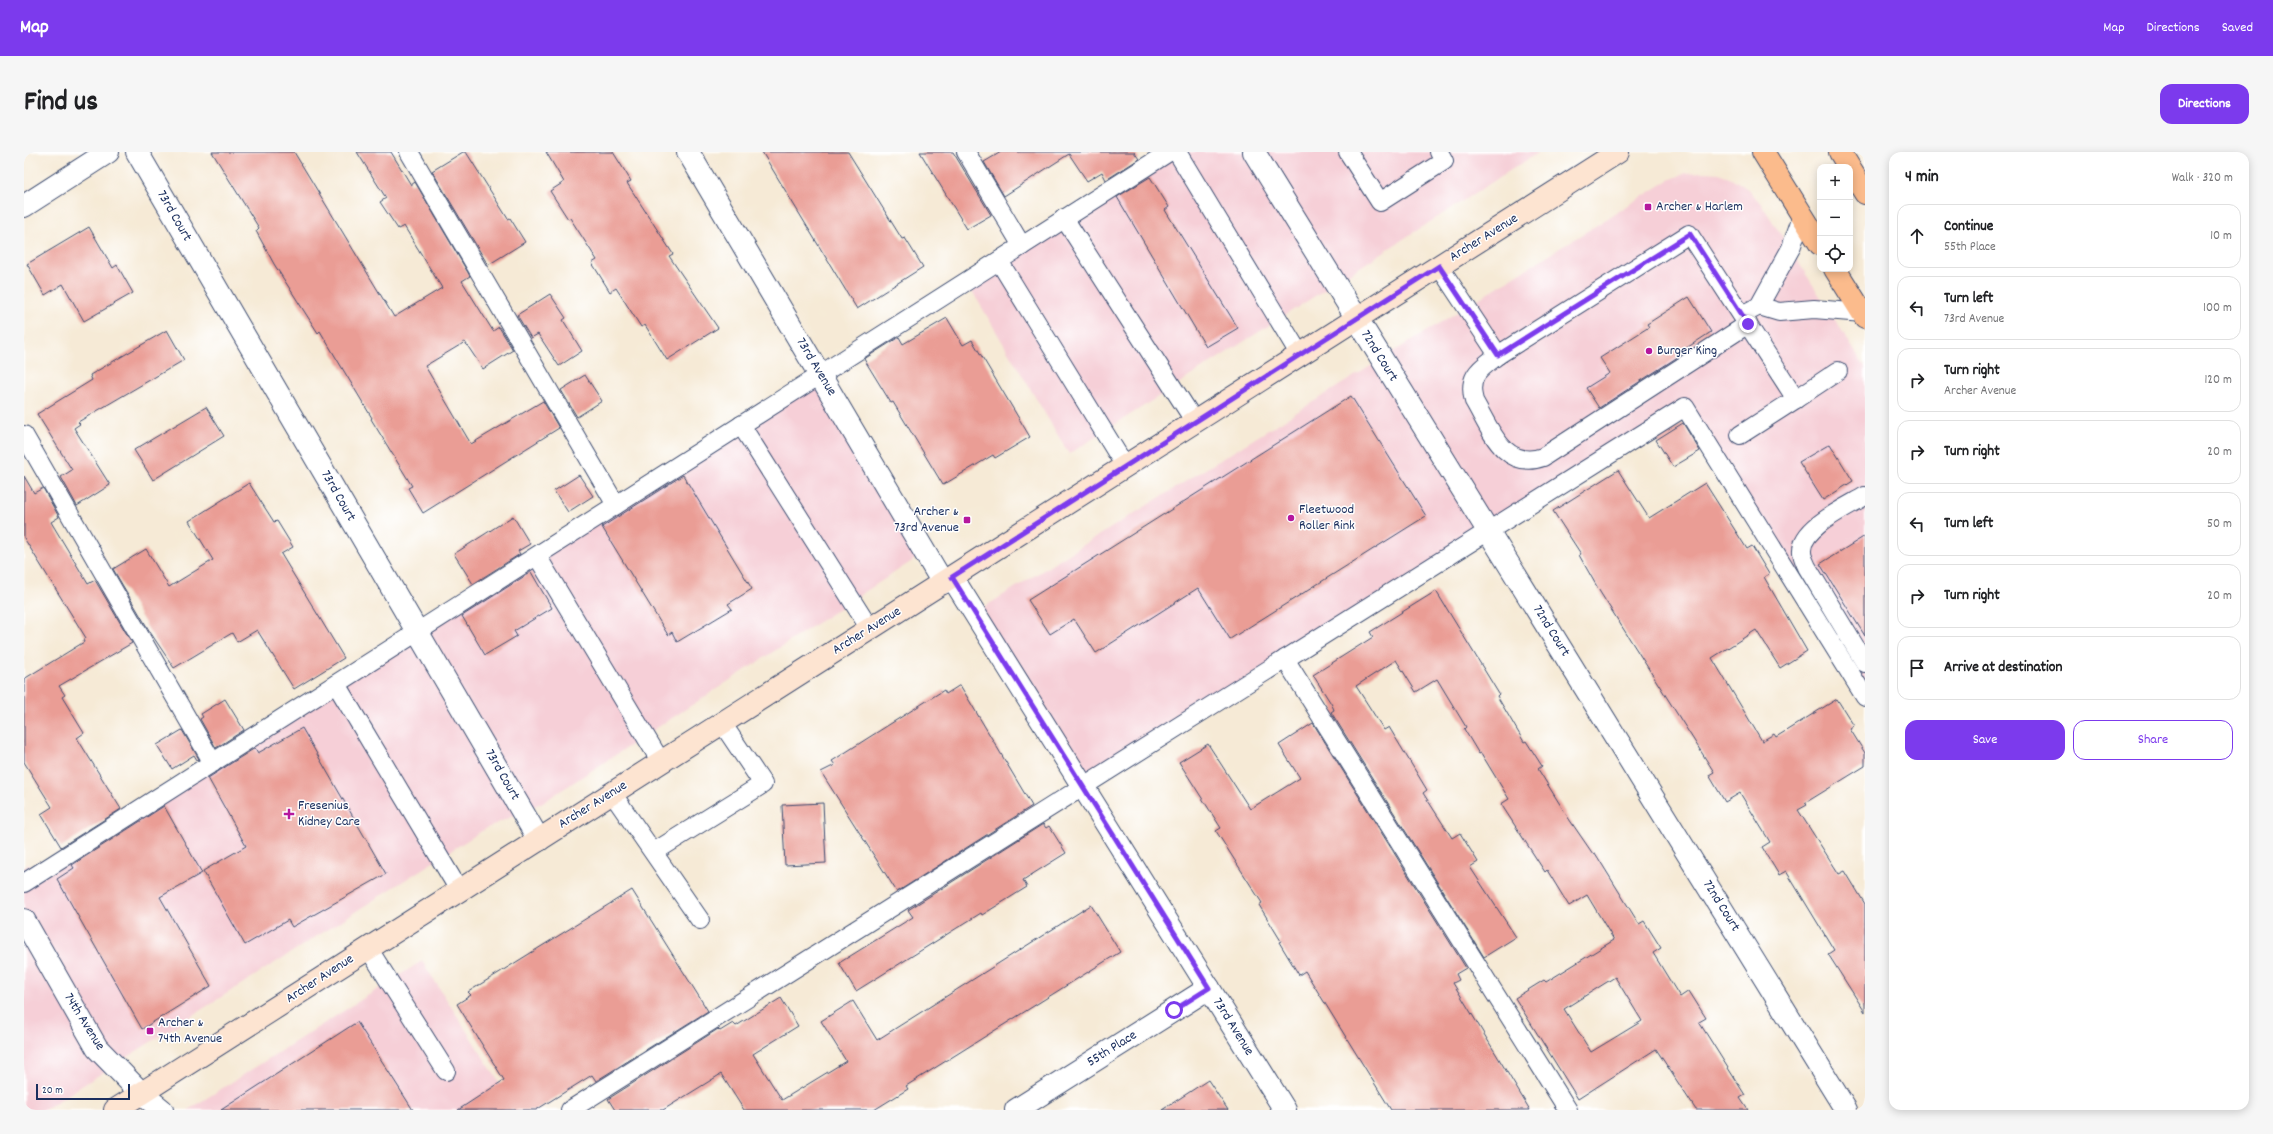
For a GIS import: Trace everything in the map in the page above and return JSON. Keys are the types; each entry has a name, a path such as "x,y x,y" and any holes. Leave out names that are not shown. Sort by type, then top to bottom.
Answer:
{"main road":[{"name":"Archer Avenue","path":"115,1110 1618,152"},
{"path":"1763,152 1817,239"},
{"path":"1840,152 1847,164"},
{"path":"1853,174 1865,193"},
{"path":"1838,272 1864,315"}],"street":[{"path":"24,206 108,152"},
{"name":"73rd Court","path":"137,152 539,840"},
{"name":"73rd Avenue","path":"688,152 820,375 948,580 1083,786 1285,1110"},
{"name":"72nd Court","path":"1254,152 1356,320 1489,530 1846,1110"},
{"name":"74th Avenue","path":"24,920 97,1048 141,1093 162,1110"},
{"name":"55th Place","path":"1016,1110 1209,988"}],"lane":[{"path":"409,152 616,505"},
{"path":"966,152 1022,246"},
{"path":"24,883 1168,152"},
{"path":"1177,152 1300,355"},
{"path":"1348,152 1380,202 1444,161 1439,152"},
{"path":"1796,399 1745,320 1690,234 1498,355 1477,372 1473,380 1472,393 1474,401 1502,447 1509,455 1526,461 1543,457 1745,320 1759,306 1791,248 1802,216"},
{"path":"1064,218 1195,422"},
{"path":"999,260 1125,466"},
{"path":"1439,266 1498,355"},
{"path":"1759,306 1779,312 1814,309 1864,315"},
{"path":"1740,435 1838,371"},
{"path":"570,1110 1685,407 1865,696"},
{"path":"741,425 870,629"},
{"path":"24,436 213,762"},
{"path":"1865,496 1814,528 1804,540 1802,552 1807,567 1865,663"},
{"path":"536,556 661,762"},
{"path":"1285,659 1568,1110"},
{"path":"336,684 459,890"},
{"path":"654,852 763,784 722,723"},
{"path":"612,793 700,920"},
{"path":"368,948 446,1071"}],"shaded area":[{"path":"1173,152 1539,152 1069,454 968,284"},
{"path":"1686,173 1719,173 1733,179 1749,190 1762,205 1865,367 1865,690 1686,404 1086,779 981,609 1669,180"},
{"path":"822,371 929,550 545,801 485,829 44,1110 24,1110 24,868 29,864 36,876"},
{"path":"422,961 517,1110 188,1110"}],"building":[{"path":"212,152 294,152 394,317 442,288 404,226 398,229 380,202 386,198 357,152 391,152 411,185 415,182 470,276 462,281 493,331 499,327 513,350 483,369 465,342 425,366 471,444 543,401 559,428 423,513 408,488 412,486 320,331 318,333 274,264 256,231 259,228"},
{"path":"463,152 466,152 508,219 510,218 525,242 488,265 432,171"},
{"path":"546,152 613,152 631,181 627,183 673,254 669,256 718,328 667,360 645,325 641,327 616,288 610,292 592,263 597,260 570,218 568,219 550,191 564,182"},
{"path":"762,152 848,152 902,239 905,238 923,267 857,309"},
{"path":"920,152 953,152 991,215 967,229"},
{"path":"1001,152 1134,152 1139,159 1106,180 1102,172 1087,181 1069,154 1004,196 984,162"},
{"path":"1150,177 1169,207 1165,210 1238,328 1206,347 1117,197"},
{"path":"89,227 113,268 117,265 133,293 84,321 63,284 45,295 27,264"},
{"path":"550,294 566,318 563,320 582,351 559,366 538,334 531,338 517,315"},
{"name":"Burger King","path":"1689,297 1711,332 1685,349 1687,351 1599,408 1586,388 1610,373 1600,358 1649,327 1647,324"},
{"path":"947,318 963,345 972,340 1030,437 995,458 993,455 943,485 893,402 891,403 864,359 899,337 903,344"},
{"path":"167,330 184,360 78,422 80,424 74,428 110,485 77,506 61,477 72,470 37,414 92,380 90,375"},
{"path":"585,375 602,401 577,417 561,390"},
{"name":"Fleetwood Roller Rink","path":"1351,396 1426,516 1230,639 1198,588 1096,653 1074,619 1050,634 1028,600"},
{"path":"206,407 224,436 153,480 134,450"},
{"path":"1683,423 1700,451 1673,467 1656,440"},
{"path":"1830,444 1853,481 1823,500 1799,462"},
{"path":"1618,470 1649,518 1705,483 1747,549 1752,546 1769,574 1764,577 1807,651 1780,668 1756,630 1712,658 1762,741 1774,734 1776,737 1837,699 1854,726 1850,729 1865,753 1865,766 1805,803 1807,805 1798,810 1839,874 1845,871 1865,904 1865,1012 1828,954 1834,950 1786,871 1779,875 1762,847 1770,842 1740,793 1725,802 1709,775 1714,772 1600,592 1579,555 1581,554 1553,511"},
{"path":"579,475 593,496 568,512 554,491"},
{"path":"683,475 752,589 728,604 732,609 677,642 672,632 668,635 602,527"},
{"path":"24,476 34,493 43,488 59,517 51,522 88,584 95,580 132,643 59,686 65,695 62,697 84,733 77,738 121,809 61,847 41,814 52,807 24,762 24,679 84,642 83,640 86,638 24,538"},
{"path":"249,483 274,522 277,521 293,547 281,554 344,658 294,689 257,630 237,642 232,633 174,668 150,632 113,569 146,549 169,587 213,560 189,521"},
{"path":"513,516 530,544 518,551 520,554 473,584 454,554"},
{"path":"1865,536 1865,636 1820,564"},
{"path":"531,572 552,608 514,631 517,636 485,655 462,616"},
{"path":"1436,591 1499,694 1497,696 1524,742 1526,741 1542,766 1538,769 1569,819 1593,854 1595,853 1639,924 1644,921 1661,948 1653,953 1680,997 1689,991 1706,1018 1699,1022 1745,1095 1740,1098 1748,1110 1696,1110 1656,1049 1578,1099 1515,998 1544,980 1546,982 1614,940 1587,895 1569,906 1547,870 1545,872 1501,804 1509,799 1481,753 1479,754 1464,729 1466,727 1437,679 1416,692 1396,660 1356,686 1384,730 1389,727 1427,790 1423,793 1452,838 1460,833 1478,862 1470,867 1516,937 1484,957 1331,712 1334,710 1332,705 1313,675 1373,637 1370,632","holes":["1615,977 1642,1021 1591,1052 1564,1009"]},
{"path":"960,685 1032,806 897,892 821,772 835,765 832,761 944,690 946,694"},
{"path":"225,699 244,730 216,748 200,719 203,717 201,714"},
{"path":"1313,723 1466,968 1456,974 1459,980 1453,983 1530,1110 1391,1110 1305,971 1299,975 1279,942 1281,941 1259,905 1262,903 1216,831 1221,828 1179,762 1208,744 1250,809 1300,778 1279,745"},
{"name":"Fresenius Kidney Care","path":"302,728 386,874 292,927 288,920 245,945 203,871 246,846 208,778 255,748 258,753"},
{"path":"182,730 199,759 197,760 194,755 172,769 157,745"},
{"path":"823,803 826,863 785,865 782,805"},
{"path":"164,806 202,873 160,897 211,986 142,1029 57,879 74,868 72,865"},
{"path":"1043,824 1046,828 1049,826 1066,853 1023,880 1027,887 982,915 981,913 856,991 839,963 913,917 908,910"},
{"path":"632,890 708,1011 596,1081 592,1075 536,1110 458,1110 504,1080 457,1004 471,995 468,992"},
{"path":"1091,905 1120,952 906,1086 908,1089 874,1110 744,1110 721,1074 663,1110 615,1110 608,1099 718,1029 720,1031 733,1023 736,1026 781,998 798,1026 753,1054 782,1100 846,1061 821,1021 853,1001 877,1040"},
{"path":"357,1022 413,1110 221,1110"},
{"path":"1208,1080 1228,1110 1162,1110"}],"place":[{"name":"Archer & Harlem","path":"1648,207"},
{"name":"Burger King","path":"1649,351"},
{"name":"Fleetwood Roller Rink","path":"1291,518"},
{"name":"Archer & 73rd Avenue","path":"967,520"},
{"name":"Fresenius Kidney Care","path":"289,814"},
{"name":"Archer & 74th Avenue","path":"150,1031"}],"route":[{"path":"1174,1010 1209,988 952,577 1439,266 1498,355 1690,234 1748,324"}]}
